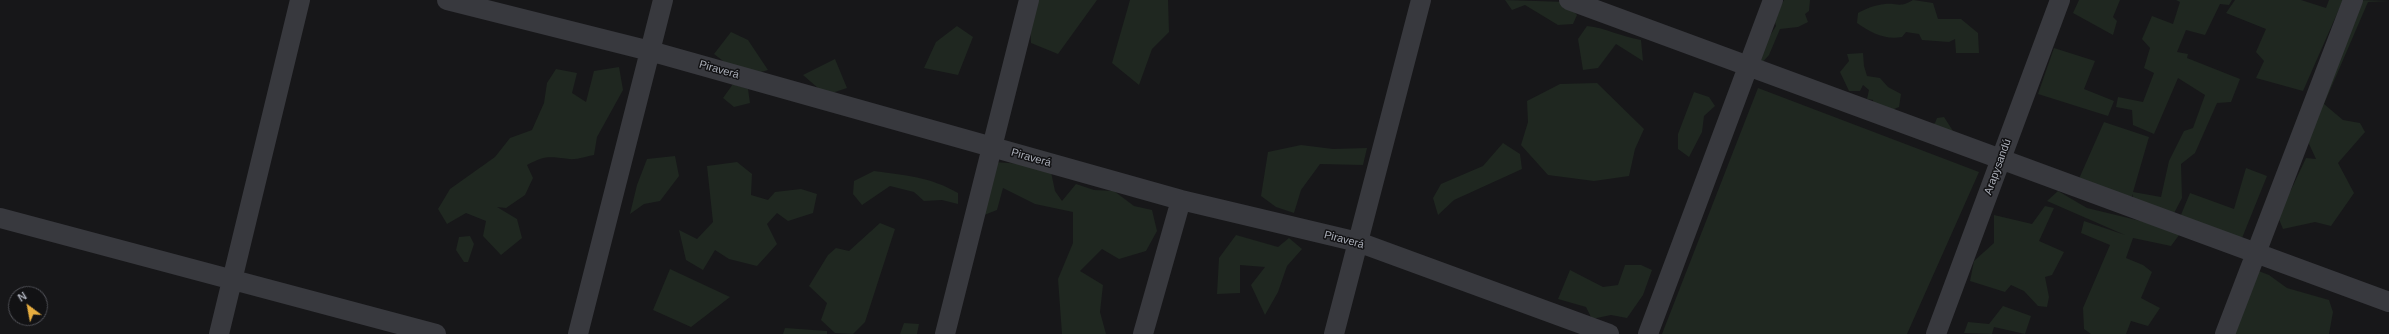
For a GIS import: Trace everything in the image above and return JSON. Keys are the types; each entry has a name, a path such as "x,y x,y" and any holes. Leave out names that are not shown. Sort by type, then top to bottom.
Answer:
{"street":[{"path":"219,334 300,0"},
{"name":"Piraverá","path":"447,0 650,51 1181,200 1358,242 1608,334"},
{"path":"578,334 664,0"},
{"path":"945,334 1029,0"},
{"path":"1334,334 1420,0"},
{"path":"1569,0 2389,302"},
{"path":"1648,334 1773,0"},
{"name":"Arapysandú","path":"1936,334 2060,0"},
{"path":"2225,334 2257,254 2353,0"},
{"path":"1143,334 1181,200"},
{"path":"0,218 436,334"}],"shaded area":[{"path":"1029,0 1097,0 1058,54 1031,43"},
{"path":"1130,0 1168,0 1169,32 1152,49 1139,85 1112,63"},
{"path":"1505,0 1566,2 1577,15 1573,24 1558,25 1525,5 1512,10"},
{"path":"1784,0 1810,0 1809,11 1805,14 1808,22 1798,27 1780,29 1769,55 1760,65 1759,53 1776,26 1774,19"},
{"path":"1913,0 1933,3 1938,19 1961,19 1978,33 1979,53 1956,53 1955,39 1949,42 1922,40 1919,34 1906,32 1902,37 1884,37 1873,33 1857,23 1858,13 1868,8 1885,4 1902,5"},
{"path":"2079,0 2120,0 2113,17 2117,21 2113,35 2073,13"},
{"path":"2176,0 2232,0 2229,5 2220,4 2205,35 2186,30 2177,52 2188,54 2187,58 2240,79 2231,102 2217,103 2195,153 2181,164 2182,198 2172,217 2133,203 2133,194 2132,197 2078,181 2104,122 2149,137 2133,192 2161,197 2169,161 2184,131 2193,128 2205,95 2178,78 2154,134 2133,125 2132,110 2116,107 2118,97 2143,102 2154,73 2144,68 2150,48 2142,39 2152,16 2173,24 2180,2"},
{"path":"2235,0 2301,0 2326,8 2329,0 2343,0 2303,91 2256,78 2264,61 2256,52 2266,29 2226,13"},
{"path":"2357,0 2389,1 2368,2 2324,104 2343,120 2360,123 2365,132 2338,163 2354,193 2331,226 2315,222 2283,229 2276,212 2291,190 2306,158 2316,159 2304,133"},
{"path":"957,26 973,37 958,75 924,68 936,42"},
{"path":"1587,26 1641,40 1643,61 1616,44 1598,68 1583,70 1578,39"},
{"path":"731,32 748,40 768,70 744,77 714,54"},
{"path":"2054,48 2095,61 2084,89 2114,101 2108,116 2038,94"},
{"path":"1863,53 1864,66 1867,76 1880,78 1888,87 1901,94 1899,107 1887,112 1874,108 1873,100 1867,99 1869,90 1863,85 1860,91 1849,91 1840,72 1849,61 1847,54"},
{"path":"835,59 847,88 826,95 803,75"},
{"path":"619,67 623,90 597,137 594,155 572,159 548,158 527,165 533,178 525,195 506,208 497,207 517,219 522,238 501,255 483,236 486,221 466,213 447,224 438,209 450,189 495,157 510,138 532,130 544,103 547,83 556,69 577,73 572,93 586,102 594,71"},
{"path":"1597,83 1644,129 1635,149 1629,176 1594,181 1548,175 1521,145 1528,122 1527,101 1560,84"},
{"path":"733,84 748,89 750,103 734,107 723,98"},
{"path":"1758,88 1979,172 1907,334 1662,334"},
{"path":"1694,92 1709,97 1715,106 1704,116 1702,132 1689,157 1678,149 1678,134"},
{"path":"1944,117 1953,131 1929,126 1935,123 1937,118"},
{"path":"1503,143 1520,154 1522,169 1454,200 1438,215 1433,198 1441,184 1483,166"},
{"path":"1301,145 1333,149 1367,148 1363,165 1320,164 1301,190 1294,213 1276,207 1261,196 1268,152"},
{"path":"675,156 679,176 660,201 644,204 630,214 637,185 647,159"},
{"path":"737,162 752,174 751,195 768,200 775,192 801,189 817,194 813,213 788,221 777,213 767,224 777,244 757,266 729,259 715,250 703,270 686,260 679,230 697,239 713,222 707,166"},
{"path":"993,162 1024,164 1051,172 1055,191 1062,201 1076,184 1094,190 1114,191 1134,206 1152,210 1157,231 1146,251 1119,259 1102,249 1080,271 1103,285 1100,312 1106,334 1062,334 1058,279 1073,243 1073,212 1035,204 1003,188 997,210 979,217"},
{"path":"2246,168 2267,176 2242,238 2178,222 2190,193 2234,209"},
{"path":"874,171 938,183 958,193 958,204 942,200 924,201 914,192 890,186 862,205 853,194 854,181"},
{"path":"2058,191 2087,208 2182,231 2171,246 2133,238 2126,258 2143,265 2152,272 2141,298 2160,308 2148,326 2131,321 2126,334 2091,334 2084,329 2083,308 2110,245 2081,233 2084,221 2125,235 2047,201"},
{"path":"2045,206 2054,208 2039,241 2064,252 2052,275 2045,277 2049,297 2047,307 2038,306 2024,291 2011,285 2005,292 1970,281 1974,261 1994,243 1994,215 2032,224"},
{"path":"880,223 895,229 865,322 853,334 835,333 821,320 827,303 809,286 828,255 836,248 849,251"},
{"path":"1236,235 1278,247 1289,238 1302,249 1287,266 1278,292 1265,315 1251,285 1265,267 1240,265 1240,293 1217,294 1219,258"},
{"path":"470,236 474,244 468,262 464,262 456,250 459,237"},
{"path":"1625,265 1641,265 1652,270 1643,295 1627,318 1611,315 1592,319 1586,307 1558,299 1570,270 1603,287 1618,285"},
{"path":"2248,267 2269,275 2287,288 2329,300 2333,312 2329,334 2223,334"},
{"path":"670,269 730,297 691,327 653,310"},
{"path":"2003,306 2031,316 2025,334 1994,327 1992,334 1964,333 1968,322 1989,324"},
{"path":"904,323 919,324 917,334 900,334"},
{"path":"785,328 827,331 827,334 783,334"}]}
